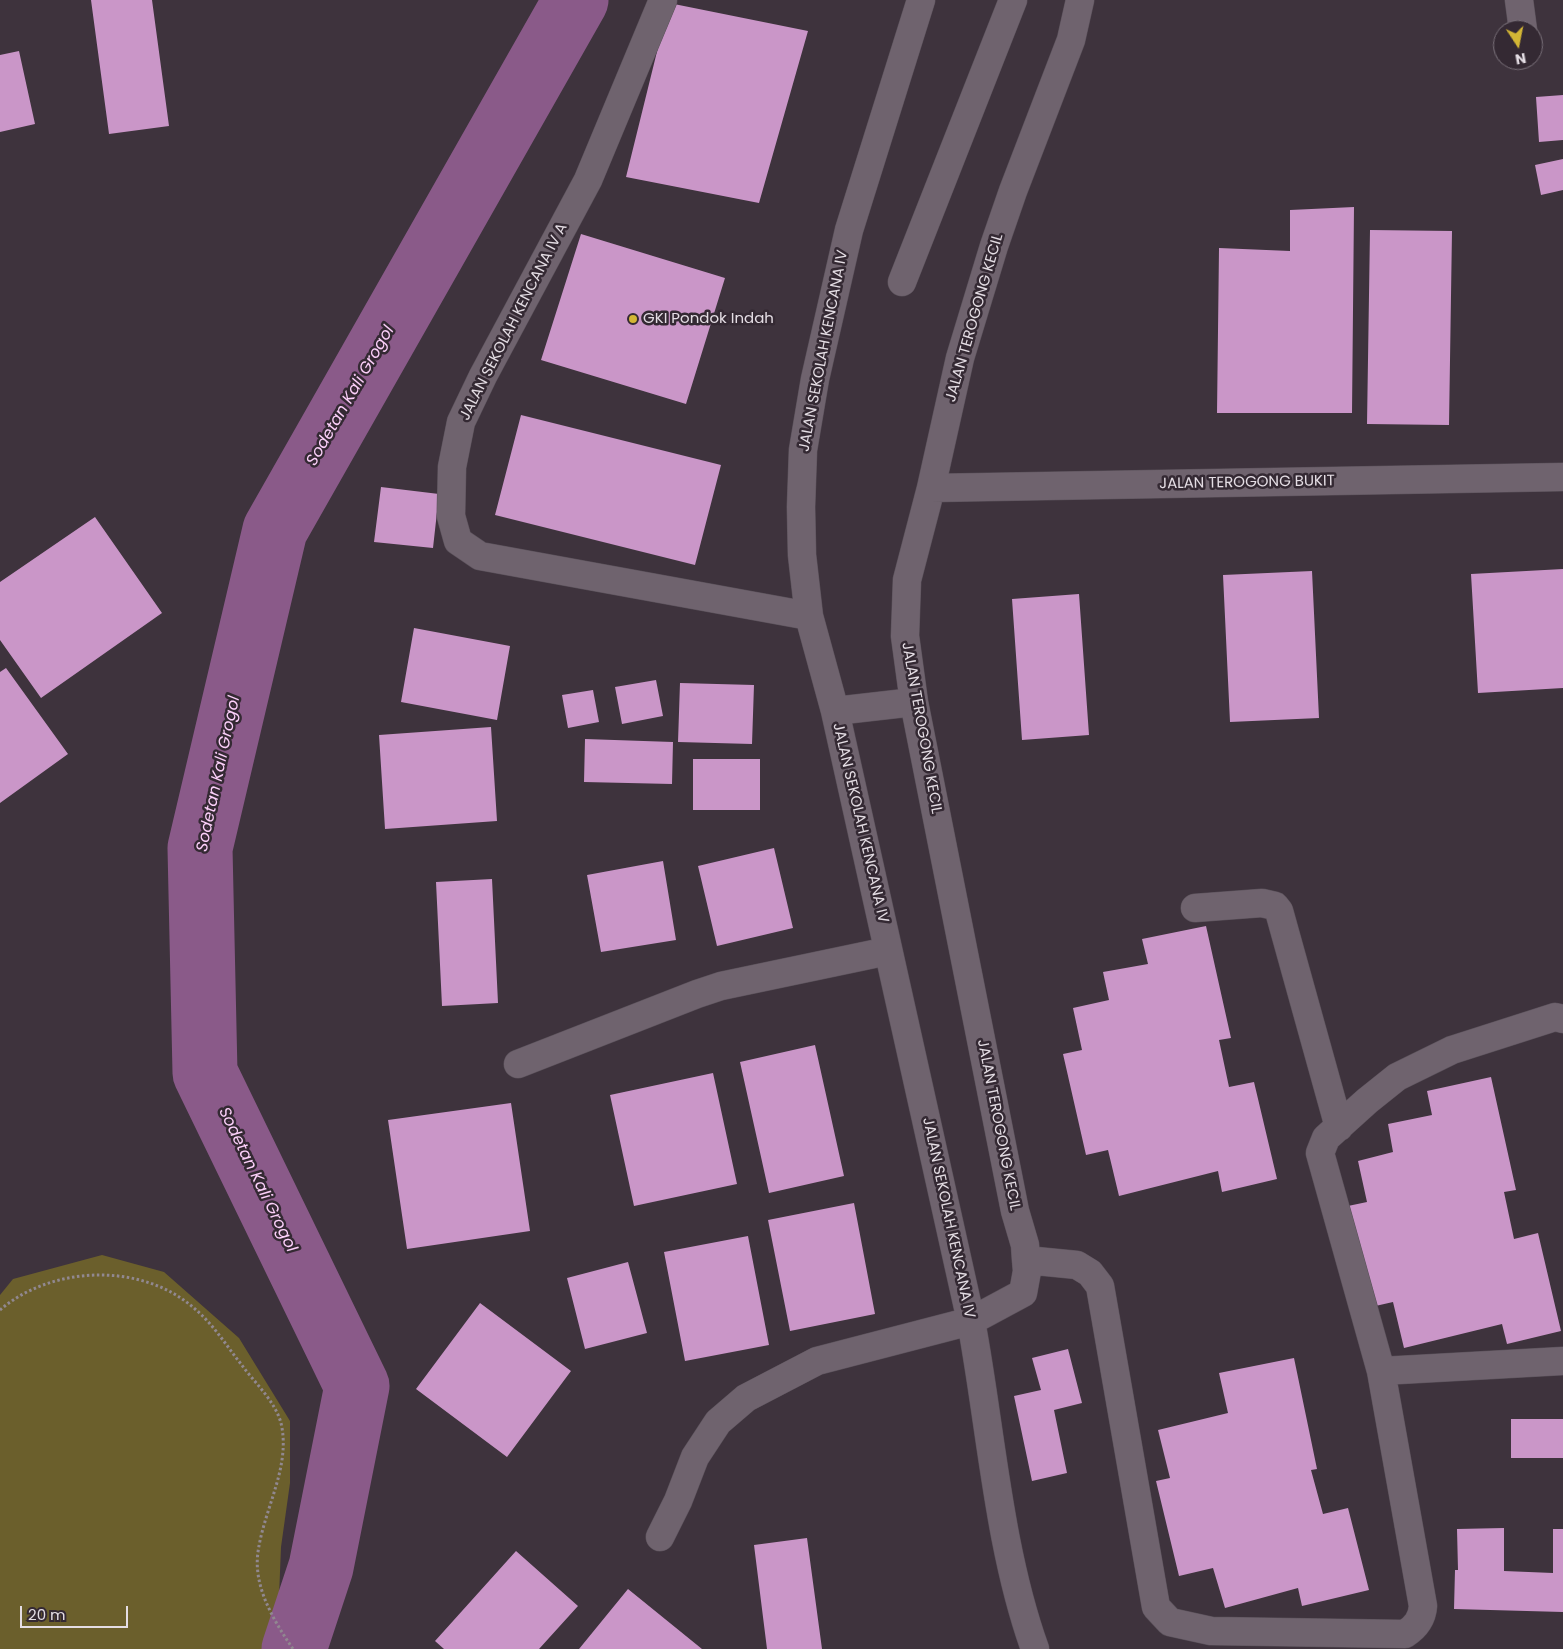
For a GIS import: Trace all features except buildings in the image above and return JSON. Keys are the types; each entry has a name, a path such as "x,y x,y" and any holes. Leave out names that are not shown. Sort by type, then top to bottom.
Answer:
{"street":[{"name":"JALAN SEKOLAH KENCANA IV A","path":"663,0 588,180 483,376 461,422 452,467 451,516 458,541 480,556 809,616"},
{"name":"JALAN SEKOLAH KENCANA IV","path":"921,0 849,230 814,388 802,450 802,555 809,616 834,711 970,1321 979,1366 1003,1520 1023,1616 1035,1649"},
{"path":"902,282 1013,0"},
{"name":"JALAN TEROGONG KECIL","path":"970,1321 1023,1293 1028,1271 1025,1245 1011,1191 914,702 905,636 907,580 931,488 960,358 1013,191 1070,40 1080,0"},
{"path":"1519,0 1522,20"},
{"name":"JALAN TEROGONG BUKIT","path":"931,488 1563,477"},
{"path":"834,711 914,702"},
{"path":"1195,908 1262,903 1275,906 1279,911 1339,1127"},
{"path":"518,1064 721,986 888,951"},
{"path":"1026,1260 1077,1266 1090,1272 1100,1286 1156,1607 1170,1622 1211,1630 1405,1634 1413,1629 1422,1616 1423,1606 1381,1371 1320,1153 1326,1138 1367,1101 1398,1077 1452,1050 1555,1017 1563,1019"},
{"path":"660,1537 678,1501 695,1457 718,1422 746,1398 817,1361 970,1321"},
{"path":"1381,1371 1563,1361"}],"path":[{"path":"0,1310 24,1293 60,1280 83,1275 132,1277 151,1282 195,1308 221,1337 272,1404 281,1422 283,1445 281,1467 261,1536 257,1568 265,1599 278,1626 293,1649"}],"shaded area":[{"path":"102,1255 164,1272 239,1338 290,1421 290,1483 281,1547 279,1597 315,1649 0,1649 0,1295 13,1279"}],"waterway":[{"name":"Sodetan Kali Grogol","path":"294,1649 321,1567 357,1386 205,1073 200,848 275,530 576,0"}],"place":[{"name":"GKI Pondok Indah","path":"633,319"}]}
